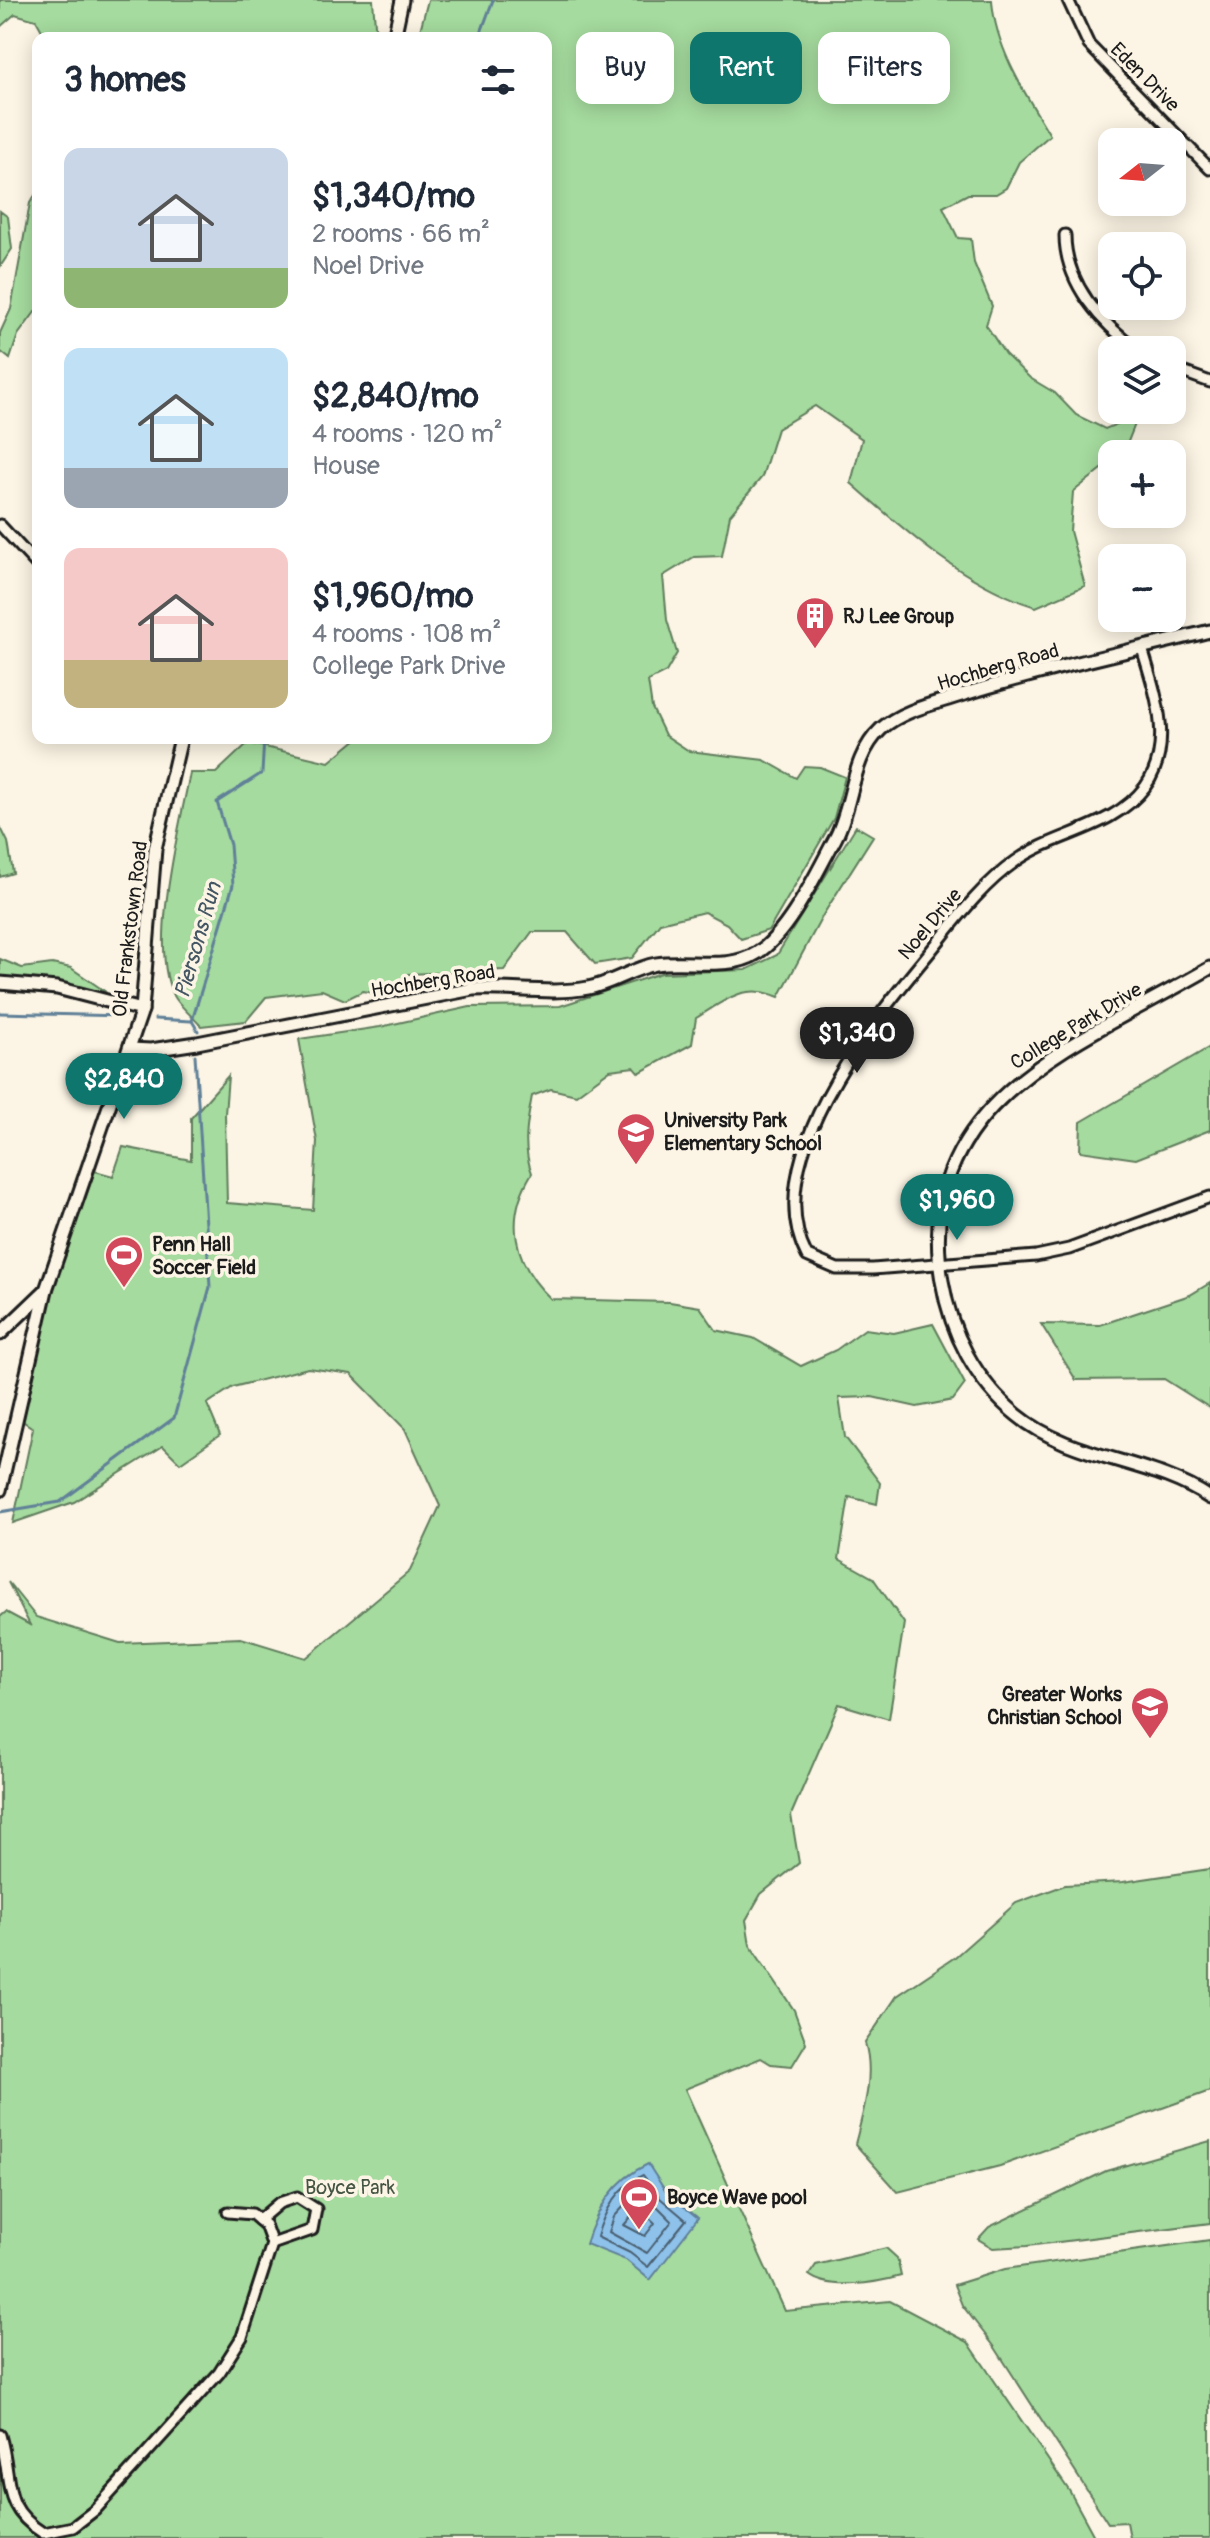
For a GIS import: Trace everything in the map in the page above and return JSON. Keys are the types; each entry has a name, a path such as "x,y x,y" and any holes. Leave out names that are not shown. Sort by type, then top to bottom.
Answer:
{"street":[{"path":"395,32 402,0"},
{"name":"Eden Drive","path":"1068,0 1089,45 1210,169"},
{"path":"1065,235 1071,274 1099,316 1123,336"},
{"path":"1186,373 1210,382"},
{"path":"0,525 32,560"},
{"name":"Hochberg Road","path":"130,1049 151,1050 197,1043 473,989 579,989 655,964 741,961 758,953 776,935 808,888 846,819 856,769 881,729 904,715 993,685 1210,631"},
{"name":"Noel Drive","path":"1142,648 1156,699 1162,747 1145,787 1115,816 1018,859 991,881 875,1019 835,1079 819,1111 801,1170 792,1215 796,1235 807,1256 837,1269 1036,1256 1069,1249 1210,1197"},
{"name":"Old Frankstown Road","path":"0,1490 46,1290 142,1010 155,849 180,744"},
{"name":"College Park Drive","path":"1210,968 1065,1050 1001,1095 976,1124 956,1160 940,1222 939,1263 947,1309 962,1348 984,1382 1016,1415 1067,1444 1173,1478 1210,1498"},
{"path":"0,983 57,988 142,1010"},
{"path":"0,1334 46,1290"},
{"path":"259,2220 279,2203 297,2197 316,2209 312,2230 293,2240 272,2244"},
{"path":"0,2435 6,2456 5,2488 10,2505 19,2519 43,2533 73,2527 103,2500 139,2457 219,2373 242,2337 272,2244 259,2220 252,2214 228,2212"}],"green space":[{"path":"0,0 373,0 376,32 43,32 36,20 15,14 0,27"},
{"path":"428,0 992,0 1005,53 1050,135 1019,162 1006,188 996,194 968,194 943,207 958,238 971,239 974,263 992,306 986,325 1005,354 1030,378 1055,393 1076,415 1105,429 1117,424 1135,424 1129,440 1098,440 1098,472 1073,492 1070,531 1085,586 1036,607 961,571 915,538 851,483 862,439 815,406 777,429 762,477 730,515 722,556 694,557 663,576 667,620 677,653 666,672 648,681 652,708 665,735 689,751 764,760 796,778 804,766 820,767 845,777 834,818 769,930 741,939 727,924 704,912 660,923 632,958 595,964 567,932 532,932 504,970 408,974 384,995 363,991 345,1000 322,990 266,997 246,1021 201,1026 176,999 168,979 164,952 168,889 190,773 216,773 247,744 329,762 351,744 552,744 552,32 420,32"},
{"path":"32,200 32,316 18,335 10,359 0,351 0,333 11,309"},
{"path":"0,211 8,217 12,249 0,267"},
{"path":"0,826 8,842 13,873 0,877"},
{"name":"Boyce Park","path":"856,826 873,836 823,915 779,997 755,991 726,999 696,1018 692,1044 639,1073 634,1067 610,1070 576,1095 551,1089 532,1096 526,1144 532,1173 518,1207 517,1239 528,1270 551,1299 670,1302 700,1307 716,1330 753,1338 801,1366 836,1350 865,1329 894,1333 933,1324 965,1384 953,1400 917,1407 872,1397 839,1398 845,1437 880,1483 877,1504 849,1497 839,1559 873,1578 904,1623 889,1719 839,1704 791,1815 799,1863 761,1894 746,1920 750,1945 794,2010 806,2043 792,2066 771,2064 761,2058 685,2089 785,2311 890,2301 968,2342 1070,2492 1095,2538 0,2538 0,1617 6,1612 30,1625 8,1582 36,1617 120,1643 241,1638 306,1658 410,1571 440,1506 405,1429 351,1374 308,1368 233,1387 207,1404 220,1435 180,1463 163,1446 74,1502 13,1523 33,1428 21,1420 51,1292 95,1171 113,1176 123,1147 191,1160 191,1118 228,1076 225,1114 227,1203 313,1210 317,1141 299,1039 380,1027 470,1007 560,1006 661,973 746,970 777,955"},
{"path":"0,959 22,968 52,964 71,968 106,992 0,977"},
{"path":"1210,1047 1210,1130 1136,1159 1080,1151 1081,1122"},
{"path":"1210,1283 1210,1408 1164,1379 1076,1380 1041,1324 1100,1325 1190,1295"},
{"path":"1210,1869 1210,2091 1000,2166 898,2192 855,2144 868,2081 865,2043 897,1996 955,1957 1016,1903 1065,1885 1123,1882"},
{"path":"1210,2141 1210,2223 1027,2246 993,2248 978,2239 989,2227 1106,2171"},
{"path":"1210,2240 1210,2538 1130,2538 1127,2522 1108,2523 994,2346 962,2305 954,2285 1005,2269"},
{"path":"886,2248 897,2258 901,2276 841,2284 809,2275 816,2265"}],"water":[{"name":"Boyce Wave pool","path":"648,2164 666,2192 698,2218 650,2280 626,2260 586,2244 595,2219 608,2197 625,2178"}],"waterway":[{"name":"Piersons Run","path":"481,32 493,0"},
{"name":"Piersons Run","path":"198,1031 192,1021 233,885 230,845 217,802 262,773 264,744"},
{"path":"0,1013 124,1016"},
{"path":"155,1019 191,1021"},
{"name":"Piersons Run","path":"0,1512 60,1502 174,1418 210,1287 195,1055"}],"place":[{"name":"RJ Lee Group","path":"815,650"},
{"name":"University Park Elementary School","path":"636,1166"},
{"name":"Penn Hall Soccer Field","path":"124,1289"},
{"name":"Greater Works Christian School","path":"1150,1740"},
{"name":"Boyce Wave pool","path":"639,2231"}]}
